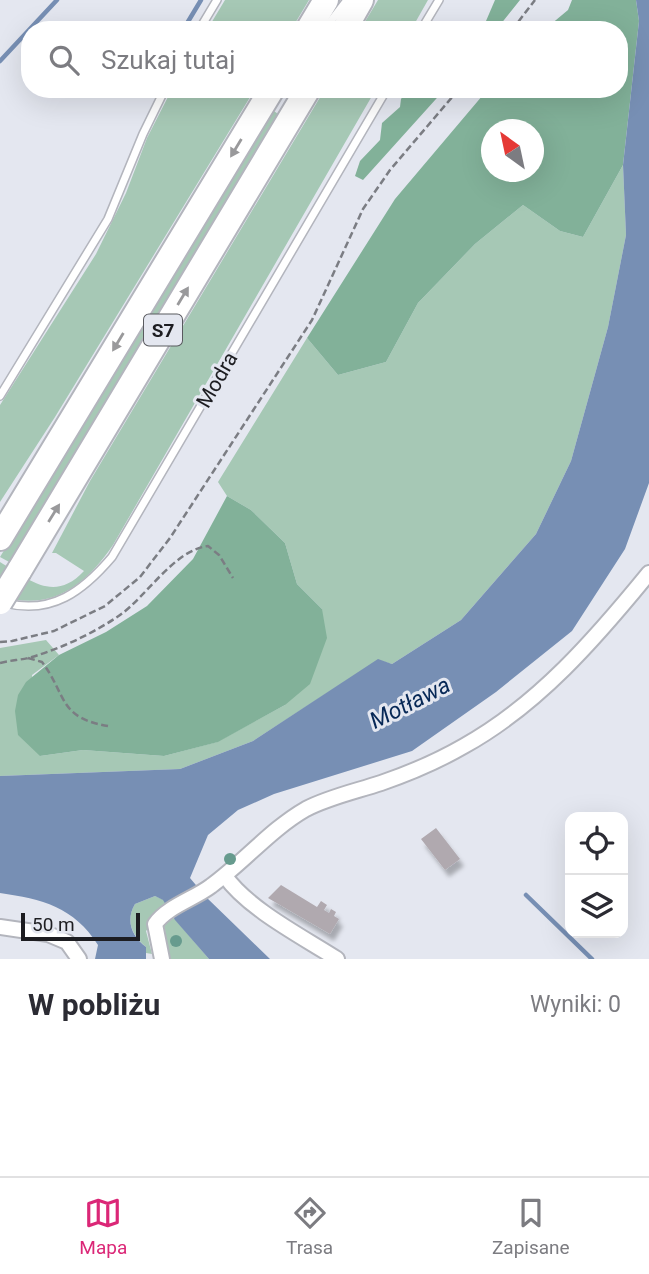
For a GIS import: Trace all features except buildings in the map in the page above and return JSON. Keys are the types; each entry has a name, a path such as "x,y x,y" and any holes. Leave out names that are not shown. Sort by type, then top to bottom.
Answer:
{"highway":[{"path":"336,14 362,0"},
{"name":"S7","path":"0,538 268,98"},
{"name":"S7","path":"0,602 301,98"}],"street":[{"path":"162,959 155,924 167,912 225,876 264,841 306,810 429,765 466,745 514,713 554,677 618,611 649,573"},
{"path":"225,876 233,889 337,959"},
{"path":"0,927 48,934 67,942 79,959"}],"lane":[{"path":"204,21 217,0"},
{"path":"336,14 346,0"},
{"path":"426,21 439,0"},
{"path":"0,396 108,219 161,98"},
{"name":"Modra","path":"0,602 30,608 55,602 75,593 95,578 113,557 382,98"}],"path":[{"path":"519,21 535,0"},
{"path":"0,642 12,642 54,631 105,606 140,577 170,538 312,320 363,209 390,170 451,98"},
{"path":"0,663 28,658 64,645 120,615 147,593 184,555 198,547 208,546 219,555 233,578"},
{"path":"28,658 42,662 69,709 86,722 108,726"}],"green space":[{"path":"225,0 309,0 296,21 212,21"},
{"path":"378,0 428,0 416,21 365,21"},
{"path":"495,0 520,0 503,21 486,21"},
{"path":"572,0 636,0 639,21 623,165 583,237 560,231 523,205 475,244 418,303 386,362 338,375 307,338 395,199 480,98 628,98 628,21 555,21 568,10"},
{"path":"167,98 250,98 55,417 0,502 0,405 96,254 126,193 147,138"},
{"path":"320,98 371,98 102,560 78,583 51,598 35,601 0,596 0,562 32,581 52,587 73,581 84,571 52,553 90,481"},
{"path":"437,98 363,180 355,176 360,161 380,140 382,123 400,107 401,99"},
{"path":"271,109 281,116 11,563 0,557"},
{"path":"623,165 626,235 608,327 571,461 536,534 461,620 392,664 378,660 253,741 180,769 0,776 0,648 46,640 59,655 32,675 40,756 83,750 164,756 217,742 285,705 322,609 297,584 285,543 251,510 227,496 218,482 307,338 338,375 386,362 418,303 475,244 523,205 560,231 583,237"},
{"path":"227,496 251,510 285,543 297,584 322,609 327,638 310,684 285,705 218,742 164,756 83,750 40,756 18,735 15,711 18,695 26,682 59,655 106,632 147,606 193,559"},
{"path":"155,896 164,900 167,905 148,919 151,925 146,931 152,954 146,953 146,947 137,938 130,922 135,904"},
{"path":"174,918 209,959 167,959 163,925"}],"water":[{"name":"Motława","path":"636,0 649,0 649,483 625,549 572,631 496,692 412,751 274,794 238,810 208,835 190,878 270,959 209,959 175,920 163,900 155,896 135,904 130,922 137,938 146,947 146,959 95,959 98,945 89,932 68,913 30,898 0,893 0,776 180,769 253,741 378,659 392,664 461,620 536,534 571,461 608,327 626,235 623,165 639,21"}],"waterway":[{"path":"37,21 57,0"},
{"path":"188,21 201,0"},
{"path":"0,61 21,39"},
{"path":"526,895 592,959"}]}
